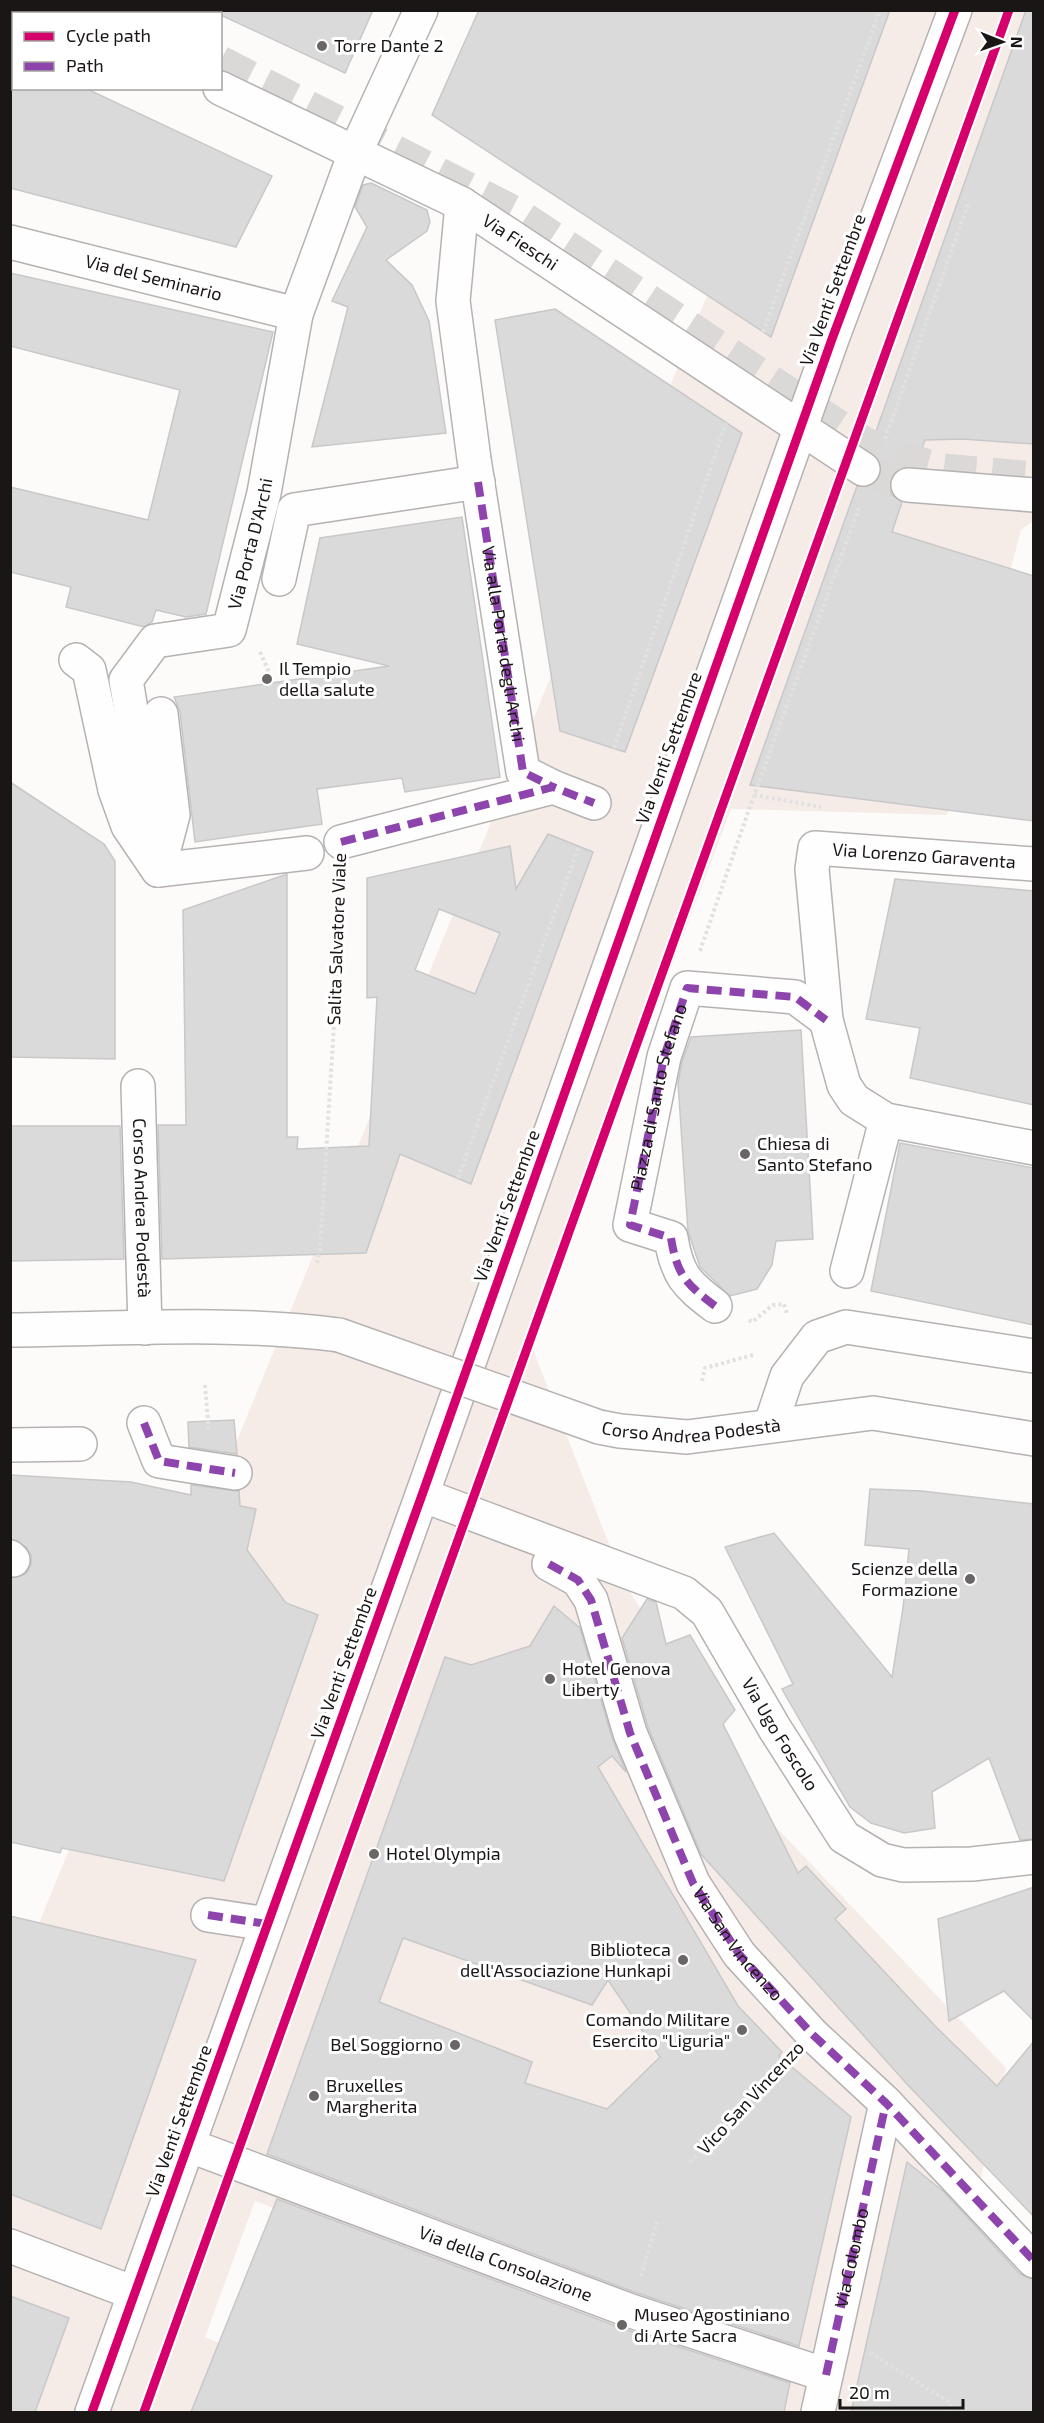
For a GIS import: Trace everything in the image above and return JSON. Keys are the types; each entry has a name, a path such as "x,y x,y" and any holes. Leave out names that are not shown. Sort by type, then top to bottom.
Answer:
{"street":[{"name":"Via Porta D'Archi","path":"158,870 126,680 155,641 229,630 264,493 296,314 355,153 421,10"},
{"name":"Via Venti Settembre","path":"92,2412 422,1495 800,428 955,10"},
{"name":"Via Fieschi","path":"222,89 462,204 863,469"},
{"name":"Via alla Porta degli Archi","path":"462,204 453,301 478,482 523,772 553,787"},
{"name":"Via del Seminario","path":"10,242 296,314"},
{"path":"279,579 294,510 478,482"},
{"path":"908,485 1034,495"},
{"path":"76,660 89,670 115,790 128,826 158,870"},
{"path":"158,870 173,815 161,714"},
{"path":"553,787 594,803"},
{"name":"Salita Salvatore Viale","path":"341,842 553,787"},
{"name":"Via Lorenzo Garaventa","path":"826,1020 812,869 815,848 1034,864"},
{"path":"158,870 307,853"},
{"name":"Piazza di Santo Stefano","path":"716,1306 686,1284 673,1253 671,1238 630,1225 664,1057 687,988 795,997 826,1020"},
{"path":"826,1020 844,1085 855,1100 886,1120 1034,1148"},
{"name":"Corso Andrea Podestà","path":"138,1086 145,1328"},
{"path":"847,1271 886,1120"},
{"path":"771,1424 787,1376 817,1337 846,1327 1034,1356"},
{"name":"Corso Andrea Podestà","path":"10,1330 145,1328 301,1330 339,1335 599,1426 620,1431 687,1437 771,1424 873,1413 1034,1439"},
{"path":"144,1423 159,1461 235,1473"},
{"path":"10,1445 80,1444"},
{"name":"Via San Vincenzo","path":"422,1495 548,1553 578,1580 591,1600 630,1733 693,1883 739,1954 812,2034 886,2103 1034,2261"},
{"name":"Via Ugo Foscolo","path":"548,1553 684,1593 707,1612 775,1729 844,1837 882,1860 903,1864 972,1864 1034,1857"},
{"path":"208,1915 267,1924"},
{"name":"Via Colombo","path":"818,2412 886,2103"},
{"name":"Via della Consolazione","path":"188,2145 631,2311 826,2375"},
{"path":"10,2246 134,2293"}],"path":[{"path":"763,332 880,10"},
{"path":"889,428 969,201"},
{"path":"614,748 726,422"},
{"path":"687,988 747,815 859,508"},
{"path":"458,1178 579,846"},
{"path":"784,1304 788,1316 784,1322"},
{"path":"702,1381 705,1368 749,1358 757,1353"},
{"path":"205,1385 209,1421"},
{"path":"639,2283 658,2219"},
{"path":"869,2353 951,2403 949,2412"}],"shaded area":[{"path":"824,11 1033,11 1033,521 1021,530 947,815 731,809 530,1342 624,1582 774,1825 1006,2068 947,2327 902,2412 785,2412 255,2201 205,2337 389,2412 11,2412 11,1991"}],"building":[{"name":"Torre Dante 2","path":"210,10 373,10 345,73 222,16 222,12"},
{"path":"479,10 890,10 771,337 432,115"},
{"path":"1026,10 1034,10 1034,444 962,439 925,440 915,467 899,468 892,475 889,484 891,494 902,502 892,532 1034,576 1034,821 750,785 857,486 871,486 879,479 882,471 880,461 869,451"},
{"path":"10,88 12,90 89,90 272,176 236,247 10,188"},
{"path":"371,183 427,210 430,222 427,231 386,260 412,285 429,321 446,433 312,447 348,307 332,301 367,227 355,207 363,185"},
{"path":"10,273 273,332 206,614 186,617 156,610 152,622 144,627 66,607 71,587 10,572 10,487 148,520 180,390 10,346"},
{"path":"555,309 742,433 625,752 560,731 495,320"},
{"path":"462,517 500,777 405,792 402,778 317,789 322,824 195,842 180,712 174,697 389,666 297,644 320,538"},
{"path":"10,782 104,844 115,861 115,1059 10,1057"},
{"path":"548,834 593,852 471,1184 400,1154 366,1253 162,1259 158,1125 186,1125 183,910 287,874 287,1137 298,1137 297,1149 369,1146 377,997 367,998 367,878 510,846 516,889","holes":["439,909 500,933 475,994 415,970"]},
{"path":"895,879 1034,891 1034,1105 910,1078 920,1028 866,1019"},
{"name":"Chiesa di Santo Stefano","path":"801,1030 813,1239 776,1241 772,1265 757,1289 730,1296 700,1267 688,1231 678,1083 682,1062 691,1037"},
{"path":"10,1126 120,1126 124,1259 10,1261"},
{"path":"900,1143 1034,1168 1034,1325 871,1291"},
{"path":"234,1420 237,1454 189,1447 188,1422"},
{"path":"10,1475 131,1482 191,1495 191,1485 239,1491 240,1506 256,1509 247,1550 286,1603 318,1615 224,1881 62,1848 60,1853 10,1842 10,1578 26,1574 31,1564 31,1555 26,1547 10,1539"},
{"path":"870,1489 922,1491 1034,1504 1034,1839 1020,1840 989,1758 932,1792 935,1828 904,1833 871,1823 850,1807 782,1689 793,1684 725,1547 774,1533 892,1677 903,1608 909,1549 865,1545"},
{"path":"647,1599 656,1602 666,1644 690,1635 735,1710 723,1724 798,1873 806,1866 846,1909 835,1919 937,2028 997,2086 1034,2041 1034,2217 906,2083 701,1854 648,1727 622,1638"},
{"path":"554,1606 580,1628 612,1738 626,1772 612,1756 598,1767 738,2006 782,2052 779,2056 851,2117 799,2346 637,2293 267,2154 445,1657 471,1665 530,1646","holes":["403,1938 592,2005 608,1980 660,2057 607,2109 525,2083 532,2062 379,2002"]},
{"path":"1034,1887 1034,2021 1004,1991 949,2021 938,1919"},
{"path":"10,1916 196,1960 101,2229 10,2194"},
{"path":"907,2162 944,2192 1020,2274 1034,2279 1034,2412 851,2412"},
{"path":"277,2199 624,2329 790,2383 784,2412 191,2412"},
{"path":"10,2296 69,2318 35,2412 10,2412"}],"tunnel":[{"path":"222,63 514,212 864,443 904,459 944,470 1034,478"},
{"path":"863,469 908,485"}],"marked path":[{"path":"478,482 523,772 553,787"},
{"path":"341,842 553,787 594,803"},
{"path":"715,1306 684,1278 676,1261 671,1238 630,1225 664,1057 687,988 795,997 826,1020"},
{"path":"144,1423 159,1461 235,1473"},
{"path":"549,1564 578,1580 591,1600 630,1733 693,1883 739,1954 812,2034 886,2103 1034,2261"},
{"path":"208,1915 267,1924"},
{"path":"826,2375 886,2103"}],"cycle path":[{"path":"92,2412 422,1495 832,339 955,10"},
{"path":"144,2412 1009,10"}],"place":[{"name":"Torre Dante 2","path":"322,46"},
{"name":"Il Tempio della salute","path":"267,679"},
{"name":"Chiesa di Santo Stefano","path":"745,1154"},
{"name":"Scienze della Formazione","path":"970,1579"},
{"name":"Hotel Genova Liberty","path":"550,1679"},
{"name":"Hotel Olympia","path":"374,1854"},
{"name":"Biblioteca dell'Associazione Hunkapi","path":"683,1960"},
{"name":"Comando Militare Esercito \"Liguria\"","path":"742,2030"},
{"name":"Bel Soggiorno","path":"455,2045"},
{"name":"Bruxelles Margherita","path":"314,2096"},
{"name":"Museo Agostiniano di Arte Sacra","path":"622,2325"}]}
